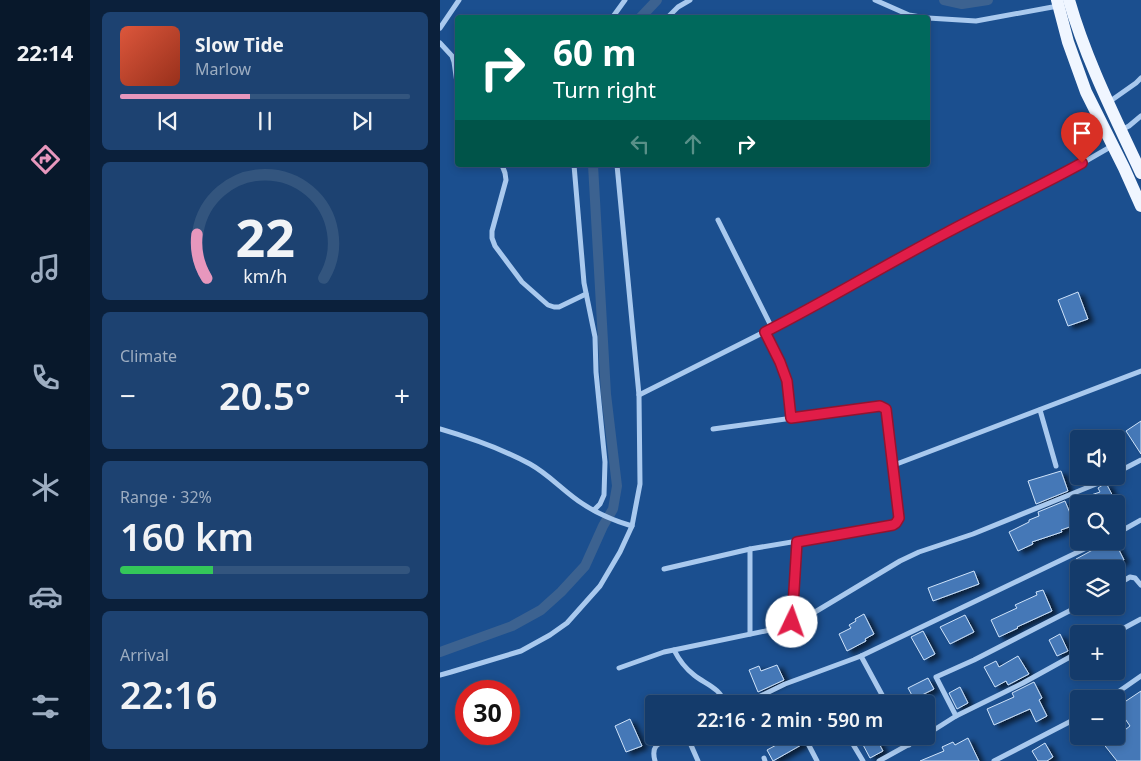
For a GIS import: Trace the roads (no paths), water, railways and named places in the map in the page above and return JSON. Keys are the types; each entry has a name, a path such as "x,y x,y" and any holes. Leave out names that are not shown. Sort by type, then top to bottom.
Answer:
{"main road":[{"path":"1066,2 1108,102 1141,173"},
{"path":"1066,2 1068,42 1086,92 1141,206"}],"street":[{"path":"440,28 459,0"},
{"path":"614,15 625,0"},
{"path":"670,15 678,7 690,0"},
{"path":"874,0 914,15"},
{"path":"930,18 976,21 1066,2"},
{"path":"440,43 452,56 455,69"},
{"path":"1108,102 1141,78"},
{"path":"1121,130 1141,116"},
{"path":"639,395 807,310 946,233 1051,180 1113,146"},
{"path":"503,167 506,180 492,231 495,246 522,282 548,305 558,306 586,294"},
{"path":"574,167 586,294 595,337 596,372 605,462 604,495 602,501 594,510"},
{"path":"440,674 521,651 567,623 600,586 620,552 632,526 640,484 639,395 617,167"},
{"path":"718,220 772,328"},
{"path":"765,332 787,381 791,418"},
{"path":"894,466 1141,371"},
{"path":"664,569 750,549 893,525 899,518 894,466 886,409 884,407 880,406 713,429"},
{"path":"1040,410 1056,466"},
{"path":"440,430 494,447 530,464 549,476 582,503 599,513 632,526"},
{"path":"1125,468 1141,460"},
{"path":"619,668 664,652 775,629 810,615 913,555 973,534 1094,485"},
{"path":"1125,529 1141,520"},
{"path":"792,622 797,542"},
{"path":"750,549 750,634"},
{"path":"763,695 786,684 861,656 1082,550"},
{"path":"1125,580 1130,577 1135,578 1141,585"},
{"path":"956,716 936,677 974,660 1070,611"},
{"path":"1125,628 1141,619"},
{"path":"674,650 680,661 694,676 721,695"},
{"path":"861,656 882,695"},
{"path":"935,729 1070,657"},
{"path":"1121,690 1141,676"},
{"path":"994,761 1070,722"},
{"path":"655,761 653,753 657,745"},
{"path":"691,745 698,761"},
{"path":"809,745 817,761"},
{"path":"853,745 863,761"},
{"path":"879,761 909,745"}],"waterway":[{"path":"643,15 657,0"},
{"path":"944,0 962,4 988,0"},
{"path":"440,652 512,626 541,610 585,566 613,509 617,486 606,394 593,167"}]}
